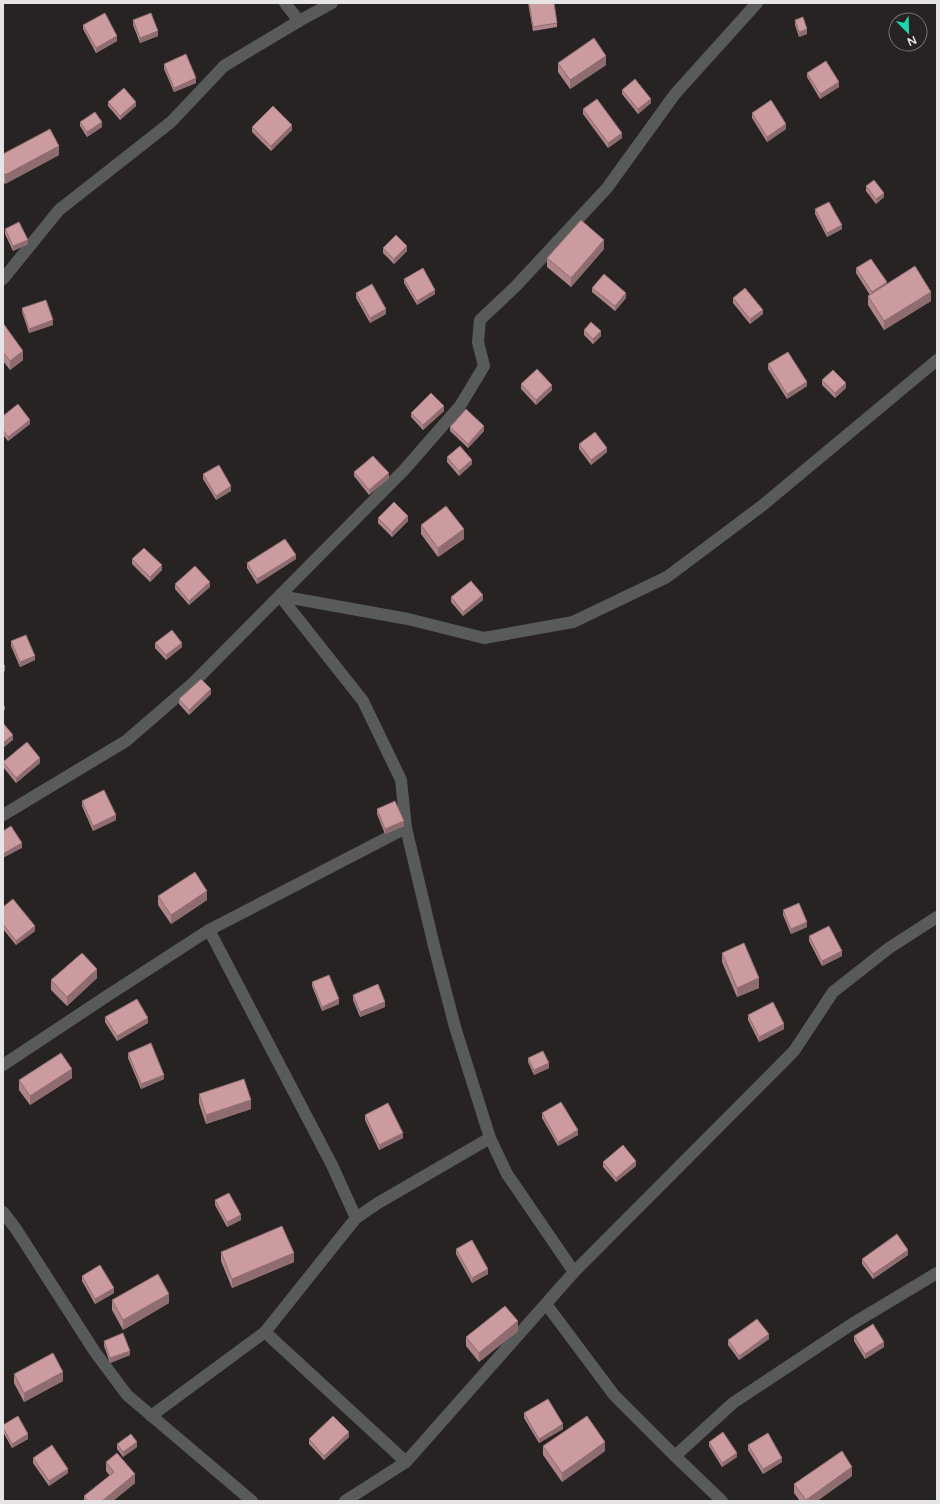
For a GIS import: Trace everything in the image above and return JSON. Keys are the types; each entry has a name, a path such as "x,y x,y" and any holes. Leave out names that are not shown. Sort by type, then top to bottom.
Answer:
{"street":[{"path":"285,3 299,21"},
{"path":"3,279 59,210 171,122 224,66 332,3"},
{"path":"3,815 126,741 193,683 404,470 460,406 484,366 478,342 480,320 516,286 607,188 675,94 757,3"},
{"path":"280,596 408,619 484,638 573,622 666,577 763,505 937,360"},
{"path":"280,596 363,701 401,780 406,828 434,946 455,1027 490,1138 507,1174 574,1272"},
{"path":"3,1065 209,930 406,828"},
{"path":"345,1501 406,1462 574,1272 794,1051 833,992 889,948 937,917"},
{"path":"209,930 332,1165 356,1218"},
{"path":"151,1416 265,1332 356,1218 378,1203 490,1138"},
{"path":"3,1212 16,1229 95,1352 127,1395 252,1501"},
{"path":"675,1456 734,1403 852,1324 937,1273"},
{"path":"546,1304 614,1395 717,1499"},
{"path":"265,1332 406,1462"}],"building":[{"path":"529,3 554,3 557,23 533,27"},
{"path":"105,13 117,36 96,48 83,25"},
{"path":"151,13 158,31 140,38 133,20"},
{"path":"803,17 807,29 799,32 795,20"},
{"path":"594,38 606,56 570,80 558,63"},
{"path":"186,54 196,78 174,88 164,64"},
{"path":"826,61 839,82 820,94 807,73"},
{"path":"635,79 651,99 638,109 622,90"},
{"path":"124,88 136,102 120,116 108,102"},
{"path":"597,99 622,133 608,143 583,109"},
{"path":"771,100 786,124 767,137 752,113"},
{"path":"273,106 292,125 271,146 252,127"},
{"path":"95,112 102,122 87,132 80,122"},
{"path":"50,129 59,146 5,175 3,172 3,154"},
{"path":"874,180 884,193 876,199 866,186"},
{"path":"829,202 842,225 827,233 815,209"},
{"path":"581,220 604,240 571,278 547,258"},
{"path":"19,222 28,240 13,246 5,229"},
{"path":"396,235 407,246 394,259 383,248"},
{"path":"871,259 887,282 872,292 856,268"},
{"path":"915,266 931,292 884,321 868,296"},
{"path":"423,268 435,290 417,301 404,279"},
{"path":"604,274 626,293 615,306 592,288"},
{"path":"372,284 386,309 370,318 356,293"},
{"path":"745,288 763,310 750,319 733,298"},
{"path":"46,300 53,320 29,329 22,308"},
{"path":"591,322 601,331 593,339 584,330"},
{"path":"3,323 23,351 10,361 3,352"},
{"path":"788,352 807,382 787,394 768,364"},
{"path":"537,369 552,385 536,400 521,384"},
{"path":"833,370 846,383 835,393 822,380"},
{"path":"431,393 444,406 423,425 411,413"},
{"path":"18,404 30,420 8,437 3,430 3,416"},
{"path":"466,409 484,426 468,444 450,427"},
{"path":"595,432 607,448 591,460 579,444"},
{"path":"460,446 472,460 459,471 447,457"},
{"path":"373,456 389,473 369,490 354,472"},
{"path":"219,465 231,486 216,496 203,474"},
{"path":"394,502 408,516 392,532 378,518"},
{"path":"446,506 464,529 438,548 421,525"},
{"path":"285,539 296,555 257,579 247,563"},
{"path":"144,548 162,565 150,577 132,559"},
{"path":"195,566 210,582 189,601 175,584"},
{"path":"471,581 483,595 463,612 451,597"},
{"path":"172,630 182,643 166,655 155,643"},
{"path":"26,635 35,656 20,662 11,641"},
{"path":"201,679 211,689 189,710 179,699"},
{"path":"3,723 13,735 3,743"},
{"path":"27,742 40,758 16,778 3,762"},
{"path":"104,790 116,815 93,826 82,801"},
{"path":"395,801 404,821 385,829 377,809"},
{"path":"11,826 22,843 3,854 3,831"},
{"path":"195,872 207,891 171,915 158,896"},
{"path":"13,899 35,926 16,941 3,924 3,907"},
{"path":"799,903 807,922 791,929 783,910"},
{"path":"829,926 842,951 822,961 809,936"},
{"path":"744,943 759,978 737,988 722,953"},
{"path":"82,953 97,969 67,997 51,980"},
{"path":"329,975 339,999 322,1007 312,982"},
{"path":"378,984 385,1002 360,1012 353,995"},
{"path":"137,999 148,1018 117,1036 105,1017"},
{"path":"773,1002 784,1024 759,1037 748,1015"},
{"path":"151,1043 164,1075 141,1084 128,1053"},
{"path":"543,1051 549,1063 534,1070 528,1058"},
{"path":"61,1053 72,1069 30,1096 19,1080"},
{"path":"244,1079 251,1100 206,1115 199,1094"},
{"path":"561,1102 578,1130 558,1142 542,1113"},
{"path":"388,1103 403,1133 379,1145 365,1115"},
{"path":"623,1145 636,1161 616,1178 603,1162"},
{"path":"229,1193 241,1215 227,1222 215,1200"},
{"path":"282,1226 294,1253 232,1279 221,1252"},
{"path":"897,1234 908,1250 873,1274 862,1259"},
{"path":"472,1240 488,1269 472,1278 456,1249"},
{"path":"100,1265 114,1288 95,1299 82,1276"},
{"path":"158,1274 169,1294 123,1320 112,1300"},
{"path":"505,1306 518,1321 479,1353 466,1337"},
{"path":"757,1319 769,1334 739,1356 728,1340"},
{"path":"873,1324 884,1342 865,1354 854,1336"},
{"path":"123,1333 130,1351 110,1358 104,1341"},
{"path":"53,1353 63,1372 24,1393 14,1374"},
{"path":"548,1399 563,1424 539,1439 524,1413"},
{"path":"18,1416 28,1434 12,1444 3,1428 3,1425"},
{"path":"333,1416 349,1432 324,1456 309,1439"},
{"path":"587,1416 605,1442 562,1473 543,1446"},
{"path":"723,1432 737,1453 722,1463 709,1442"},
{"path":"768,1433 782,1458 763,1469 748,1445"},
{"path":"131,1434 137,1442 123,1452 117,1444"},
{"path":"52,1445 68,1469 49,1481 33,1458"},
{"path":"842,1451 852,1467 806,1500 794,1484"},
{"path":"117,1453 135,1474 102,1501 88,1501 84,1496 114,1472 106,1462"}]}
